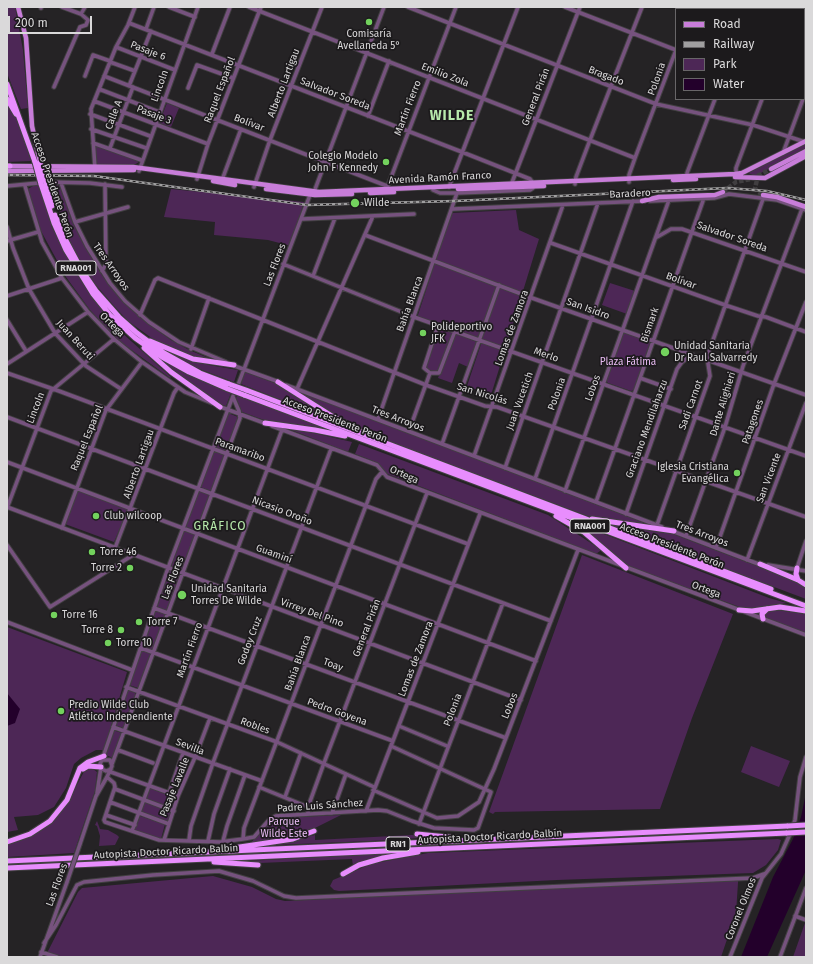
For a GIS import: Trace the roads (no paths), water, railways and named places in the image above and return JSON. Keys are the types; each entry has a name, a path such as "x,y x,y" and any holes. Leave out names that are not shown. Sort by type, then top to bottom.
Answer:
{"highway":[{"name":"Acceso Presidente Perón","path":"7,84 23,129 37,162 57,222 81,269 104,301 136,336 180,363 228,387 383,443 806,602"},
{"path":"7,99 23,129"},
{"path":"136,336 188,358 234,366"},
{"path":"136,336 162,365 220,407"},
{"path":"278,382 332,416 383,443"},
{"name":"Acceso Presidente Perón","path":"245,393 527,502 806,606"},
{"path":"265,423 316,430 375,444"},
{"path":"527,502 579,529 626,568"},
{"path":"561,510 593,520 674,531"},
{"path":"760,564 798,580 806,585"},
{"path":"797,568 796,574 798,580"},
{"path":"739,610 783,607 806,611"},
{"path":"763,619 763,613 768,609"},
{"path":"73,787 81,767 103,758"},
{"path":"7,842 30,834 50,821 66,802 80,773 86,767 101,767"},
{"name":"Autopista Doctor Ricardo Balbín","path":"7,862 806,825"},
{"path":"222,851 293,839 314,831"},
{"name":"Autopista Doctor Ricardo Balbín","path":"7,868 806,832"},
{"path":"416,834 467,841"},
{"path":"343,874 359,865 389,857 462,847"},
{"path":"185,860 258,865"}],"main road":[{"path":"18,7 26,38 31,119 37,162"},
{"name":"Avenida Ramón Franco","path":"736,176 805,141"},
{"path":"772,170 806,153"},
{"name":"Avenida Ramón Franco","path":"386,189 433,190 736,176 765,178 806,153"},
{"name":"Avenida Ramón Franco","path":"8,167 139,169 312,193 386,189 511,186"},
{"path":"642,201 659,197 715,195 722,192"},
{"path":"763,197 777,197 805,208"}],"street":[{"path":"54,87 80,27 86,25 88,20 81,14 62,7"},
{"path":"81,14 85,7"},
{"path":"95,168 90,114 110,61 129,24 135,7"},
{"path":"146,29 154,7"},
{"path":"168,7 195,17"},
{"name":"Lincoln","path":"139,169 141,160 198,7"},
{"path":"212,54 230,7"},
{"name":"Emilio Zola","path":"249,7 260,9 366,53 635,158"},
{"name":"Alberto Lartigau","path":"254,186 270,140 322,7"},
{"name":"Las Flores","path":"238,385 283,264 302,219 384,7"},
{"name":"Bragado","path":"408,7 656,104 753,125 805,141"},
{"name":"Martín Fierro","path":"386,189 456,7"},
{"path":"449,187 518,7"},
{"path":"566,7 675,50"},
{"name":"General Pirán","path":"505,191 511,186 580,7"},
{"path":"575,183 590,140 642,7"},
{"name":"Raquel Español","path":"197,178 208,144 260,9"},
{"name":"Salvador Soreda","path":"129,24 212,54 530,179 533,185"},
{"name":"Calle A","path":"110,148 128,100 140,56 151,31"},
{"name":"Pasaje 6","path":"116,47 175,70"},
{"name":"Polonia","path":"629,180 635,158 675,53"},
{"path":"85,76 93,55 135,71"},
{"path":"368,116 389,62"},
{"path":"188,88 197,65 233,78"},
{"name":"Bolívar","path":"104,76 325,160 386,189"},
{"path":"99,89 159,112"},
{"path":"687,178 715,100"},
{"path":"736,176 762,100"},
{"path":"783,153 802,100"},
{"name":"Pasaje 3","path":"94,101 208,144"},
{"path":"90,114 150,136"},
{"path":"92,129 146,148"},
{"path":"222,181 241,129"},
{"path":"93,143 141,160"},
{"path":"7,186 25,186 34,183 61,183 105,184 122,187"},
{"name":"Tres Arroyos","path":"61,183 74,222 102,271 114,288 156,328 191,349 657,526 674,531 747,560 760,564 797,568 806,571"},
{"path":"102,271 106,264 105,184"},
{"path":"433,190 440,193 457,193 530,190 533,185"},
{"name":"Ortega","path":"25,186 38,232 62,278 88,312 114,339 142,362 190,395 377,465 387,477 480,514 806,636"},
{"name":"Bahía Blanca","path":"378,420 453,209 457,193"},
{"name":"Baradero","path":"453,209 669,200 704,198 729,194 763,197"},
{"name":"Sadi Carnot","path":"657,526 710,376 706,360 763,197"},
{"name":"Bismark","path":"596,502 704,198"},
{"path":"660,232 669,200"},
{"name":"Polonia","path":"535,479 612,265 633,201"},
{"name":"Juan Vucetich","path":"505,468 598,203"},
{"name":"Lomas de Zamora","path":"474,456 532,298 563,205"},
{"path":"74,222 128,207"},
{"name":"Dante Alighieri","path":"686,536 725,427 741,372 782,263 805,208"},
{"path":"302,219 414,214"},
{"path":"297,389 373,216"},
{"path":"314,276 335,218"},
{"name":"Juan Beruti","path":"7,227 9,241 29,289 55,333 84,363 121,389"},
{"name":"Salvador Soreda","path":"660,232 674,228 692,232 806,272"},
{"path":"9,241 38,232"},
{"name":"Lobos","path":"565,491 655,240 660,232"},
{"name":"San Isidro","path":"365,235 532,298 806,395"},
{"name":"Bolívar","path":"550,243 672,287 806,332"},
{"name":"Merlo","path":"283,264 414,317 512,350 806,456"},
{"path":"7,296 62,278"},
{"name":"San Nicolás","path":"140,314 156,278 319,341 426,385 485,406 492,406 523,416 806,517"},
{"path":"442,444 499,285"},
{"path":"191,349 209,298"},
{"name":"Patagones","path":"716,548 737,493 774,384 806,302"},
{"path":"7,364 88,312"},
{"path":"7,320 26,351"},
{"path":"438,325 424,368 430,373 439,373 455,331"},
{"path":"7,331 12,328"},
{"name":"Lincoln","path":"7,508 53,389 114,339"},
{"name":"Graciano Mendilaharzu","path":"626,514 679,365 691,355"},
{"name":"Raquel Español","path":"62,528 106,410 142,362"},
{"name":"Paramaribo","path":"7,373 468,544"},
{"path":"409,432 430,373"},
{"path":"640,378 671,389"},
{"name":"Alberto Lartigau","path":"115,548 174,393 178,387"},
{"name":"Las Flores","path":"103,758 126,687 168,568 234,395 240,414 227,454 112,764"},
{"name":"San Vicente","path":"747,560 806,403"},
{"name":"Nicasio Oroño","path":"7,417 551,621"},
{"name":"Martín Fierro","path":"132,831 282,430"},
{"name":"Godoy Cruz","path":"189,840 191,826 227,724 332,448"},
{"name":"Guaminí","path":"7,462 536,661"},
{"name":"Bahía Blanca","path":"243,839 244,828 259,787 376,479 382,472"},
{"name":"General Pirán","path":"308,814 308,807 324,763 341,722 414,524 427,493"},
{"name":"Virrey Del Pino","path":"7,508 521,700"},
{"name":"Lomas de Zamora","path":"366,811 480,514"},
{"path":"797,568 806,541"},
{"path":"7,545 50,608 133,555"},
{"name":"Lobos","path":"480,800 521,700 578,550"},
{"name":"Polonia","path":"419,824 502,603"},
{"name":"Toay","path":"154,608 208,626 457,721 506,738"},
{"path":"7,622 132,670"},
{"name":"Pedro Goyena","path":"141,648 393,741"},
{"name":"Robles","path":"126,687 178,705 301,752 423,813 437,818 458,816 480,800"},
{"name":"Pasaje Lavalle","path":"164,840 178,796 210,718"},
{"path":"399,726 448,746"},
{"name":"Sevilla","path":"113,727 262,781"},
{"path":"391,746 485,789"},
{"path":"118,750 152,763"},
{"path":"285,797 301,752"},
{"path":"169,793 183,753"},
{"name":"Coronel Olmos","path":"730,957 764,874 780,854 793,827 798,784 806,757"},
{"path":"109,770 112,764 108,759 103,758 101,767 103,770 109,770 178,796"},
{"name":"Las Flores","path":"40,957 96,796 101,767"},
{"path":"208,841 214,814 230,769"},
{"name":"Las Flores","path":"96,796 107,777 109,770"},
{"path":"332,813 346,774"},
{"path":"223,841 245,775"},
{"path":"107,777 115,784 115,789 106,815 134,825"},
{"path":"259,787 308,807"},
{"path":"115,789 174,811"},
{"name":"Padre Luis Sánchez","path":"106,815 104,820 106,823 156,839 164,840 223,841 243,839 254,836 267,821 274,817 385,810 419,824 437,828 477,829 492,793 485,789"},
{"path":"110,802 169,824"},
{"path":"44,943 56,925 74,888 80,884 193,872 225,873 253,881 284,896 296,898 755,878 764,874"},
{"path":"755,878 760,883"},
{"path":"780,957 806,888"},
{"path":"795,916 806,920"},
{"path":"41,952 57,957"}],"water":[{"path":"7,693 20,709 15,723 7,726"},
{"path":"806,793 806,870 767,957 741,957 773,877 793,839 801,817"}],"tunnel":[{"path":"723,192 736,182 751,179 771,169"},
{"path":"761,176 757,180 755,188 763,195"}],"railway":[{"path":"7,175 94,176 307,205 455,201 727,188 767,191 806,200"}],"place":[{"name":"Comisaría Avellaneda 5°","path":"369,22"},
{"name":"Colegio Modelo John F Kennedy","path":"386,162"},
{"name":"Wilde","path":"355,203"},
{"name":"Polideportivo JFK","path":"423,333"},
{"name":"Unidad Sanitaria Dr Raul Salvarredy","path":"665,352"},
{"name":"Iglesia Cristiana Evangélica","path":"737,473"},
{"name":"Club wilcoop","path":"96,516"},
{"name":"Torre 46","path":"92,552"},
{"name":"Torre 2","path":"130,568"},
{"name":"Unidad Sanitaria Torres De Wilde","path":"182,595"},
{"name":"Torre 16","path":"54,615"},
{"name":"Torre 7","path":"139,622"},
{"name":"Torre 8","path":"121,630"},
{"name":"Torre 10","path":"108,643"},
{"name":"Predio Wilde Club Atlético Independiente","path":"61,711"}],"district":[{"name":"WILDE","path":"452,116"},
{"name":"GRÁFICO","path":"220,527"}],"park label":[{"name":"Plaza Fátima","path":"628,362"},
{"name":"Parque Wilde Este","path":"284,828"}]}
